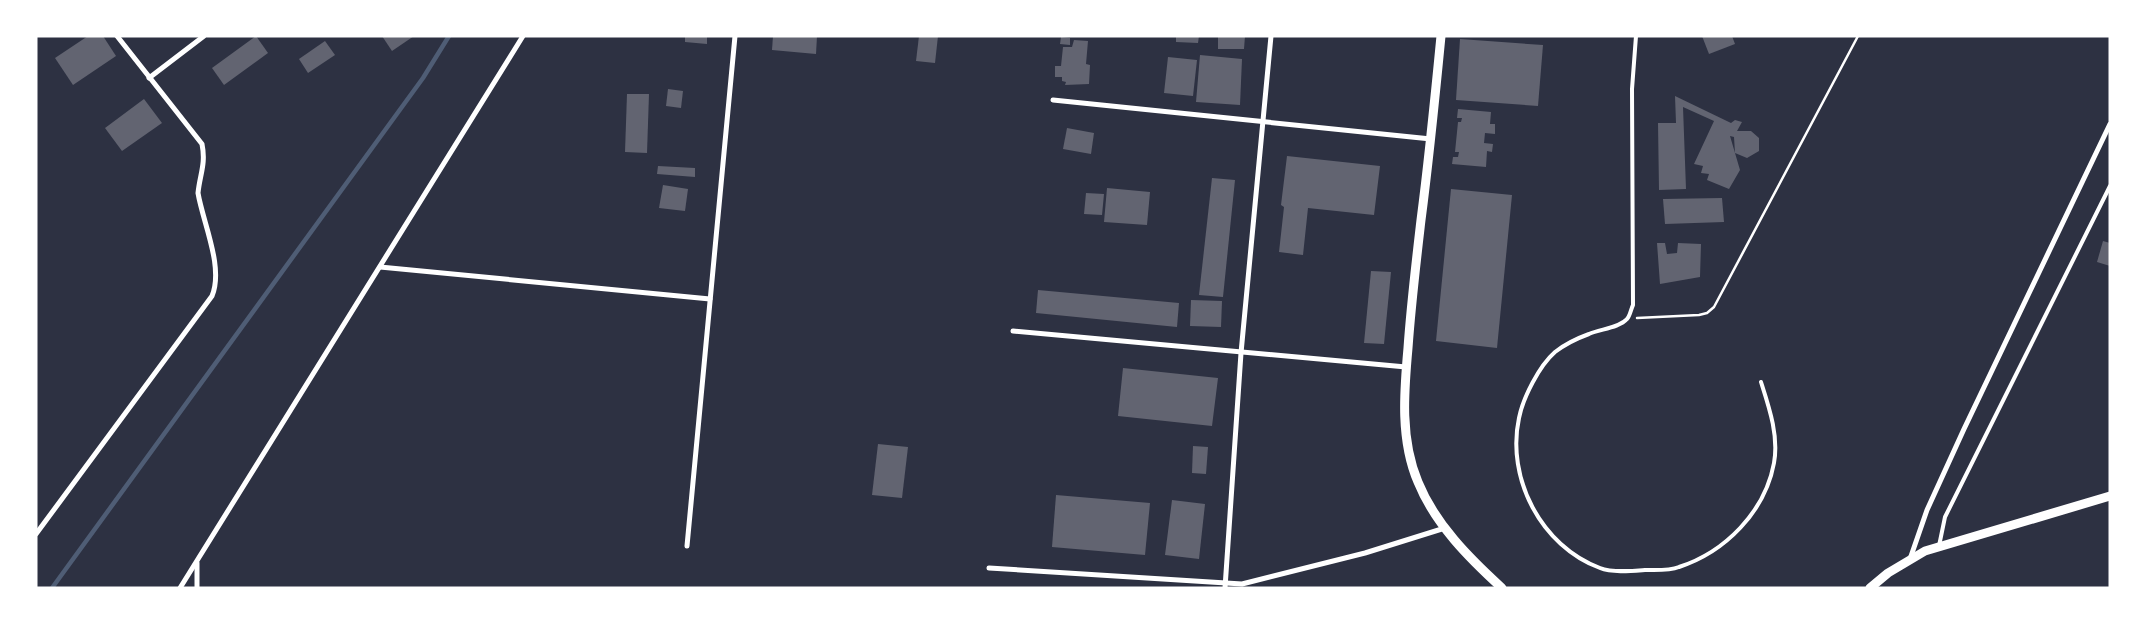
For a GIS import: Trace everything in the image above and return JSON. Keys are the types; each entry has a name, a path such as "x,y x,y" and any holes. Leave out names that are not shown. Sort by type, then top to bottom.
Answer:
{"street":[{"path":"36,534 212,296 215,287 216,266 198,193 199,182 204,171 205,157 202,144 118,36"},
{"path":"149,78 204,36"},
{"path":"180,588 522,36"},
{"path":"687,546 735,36"},
{"path":"1225,586 1241,353 1271,36"},
{"path":"1441,36 1406,367 1404,404 1409,452 1418,482 1445,528 1462,550 1502,588"},
{"path":"1053,100 1431,139"},
{"path":"1910,559 1927,510 1955,447 2110,124"},
{"path":"380,267 710,299"},
{"path":"1013,331 1406,367"},
{"path":"1870,588 1888,573 1910,559 1939,546 2110,496"},
{"path":"989,568 1225,586 1257,581 1366,554 1445,528"},
{"path":"197,561 197,588"}],"lane":[{"path":"1636,36 1632,89 1632,305 1628,318 1621,323 1587,334 1555,353 1532,382 1519,417 1516,454 1524,491 1542,524 1568,550 1601,568 1635,571 1678,568 1714,550 1741,529 1763,496 1774,463 1775,434 1761,382"},
{"path":"1939,546 1945,517 2110,186"}],"path":[{"path":"1628,318 1699,315 1707,313 1714,307 1858,36"}],"building":[{"path":"88,36 103,36 116,56 73,85 55,58"},
{"path":"256,36 268,53 224,85 212,68"},
{"path":"382,36 414,36 392,51"},
{"path":"685,36 707,36 707,44 685,42"},
{"path":"773,36 817,36 816,54 772,50"},
{"path":"919,36 938,36 935,63 916,61"},
{"path":"1176,36 1199,36 1198,43 1176,42"},
{"path":"1218,36 1245,36 1244,49 1218,49"},
{"path":"1702,36 1732,36 1735,44 1709,54"},
{"path":"1061,37 1070,38 1070,45 1060,44"},
{"path":"1460,39 1543,45 1538,106 1456,100"},
{"path":"1074,40 1088,41 1086,64 1090,65 1089,84 1065,85 1066,82 1062,81 1062,77 1055,77 1055,66 1061,66 1063,47 1072,47"},
{"path":"325,41 335,55 308,73 299,59"},
{"path":"1200,55 1242,59 1240,105 1196,102"},
{"path":"1168,57 1197,60 1193,96 1164,93"},
{"path":"668,89 683,91 681,108 666,106"},
{"path":"627,94 649,94 647,153 625,152"},
{"path":"1675,96 1731,123 1735,120 1742,122 1737,131 1751,131 1759,138 1759,151 1747,158 1735,153 1740,170 1729,189 1707,180 1709,174 1701,173 1703,166 1694,164 1714,121 1683,107 1686,189 1659,190 1658,123 1676,123","holes":["1730,136 1734,137 1735,153"]},
{"path":"144,99 162,123 122,151 105,128"},
{"path":"1458,109 1491,112 1490,124 1495,124 1495,134 1485,133 1484,143 1493,144 1492,152 1487,151 1486,167 1452,164 1453,157 1458,157 1459,152 1455,152 1458,122 1461,122 1462,118 1457,118"},
{"path":"1067,128 1094,133 1091,154 1063,149"},
{"path":"1287,156 1380,166 1374,215 1308,208 1303,255 1279,252 1284,207 1281,205"},
{"path":"658,166 695,168 695,177 657,174"},
{"path":"1212,178 1235,180 1223,297 1199,295"},
{"path":"663,185 688,189 685,211 659,208"},
{"path":"1107,188 1150,192 1147,225 1104,222"},
{"path":"1451,189 1512,195 1497,348 1436,341"},
{"path":"1086,193 1104,194 1102,215 1084,214"},
{"path":"1722,198 1724,222 1665,224 1663,199"},
{"path":"2103,241 2110,243 2110,266 2097,262"},
{"path":"1657,243 1665,243 1667,254 1677,253 1678,243 1701,244 1700,277 1660,284"},
{"path":"1371,271 1391,272 1384,344 1364,343"},
{"path":"1038,290 1179,303 1177,327 1036,313"},
{"path":"1191,300 1222,301 1221,327 1190,326"},
{"path":"1123,368 1218,378 1212,426 1118,416"},
{"path":"878,444 908,447 902,498 872,495"},
{"path":"1193,446 1208,447 1206,474 1192,473"},
{"path":"1056,495 1150,503 1145,555 1052,547"},
{"path":"1172,500 1205,504 1199,559 1165,555"}],"waterway":[{"path":"52,588 423,78 449,36"}]}
